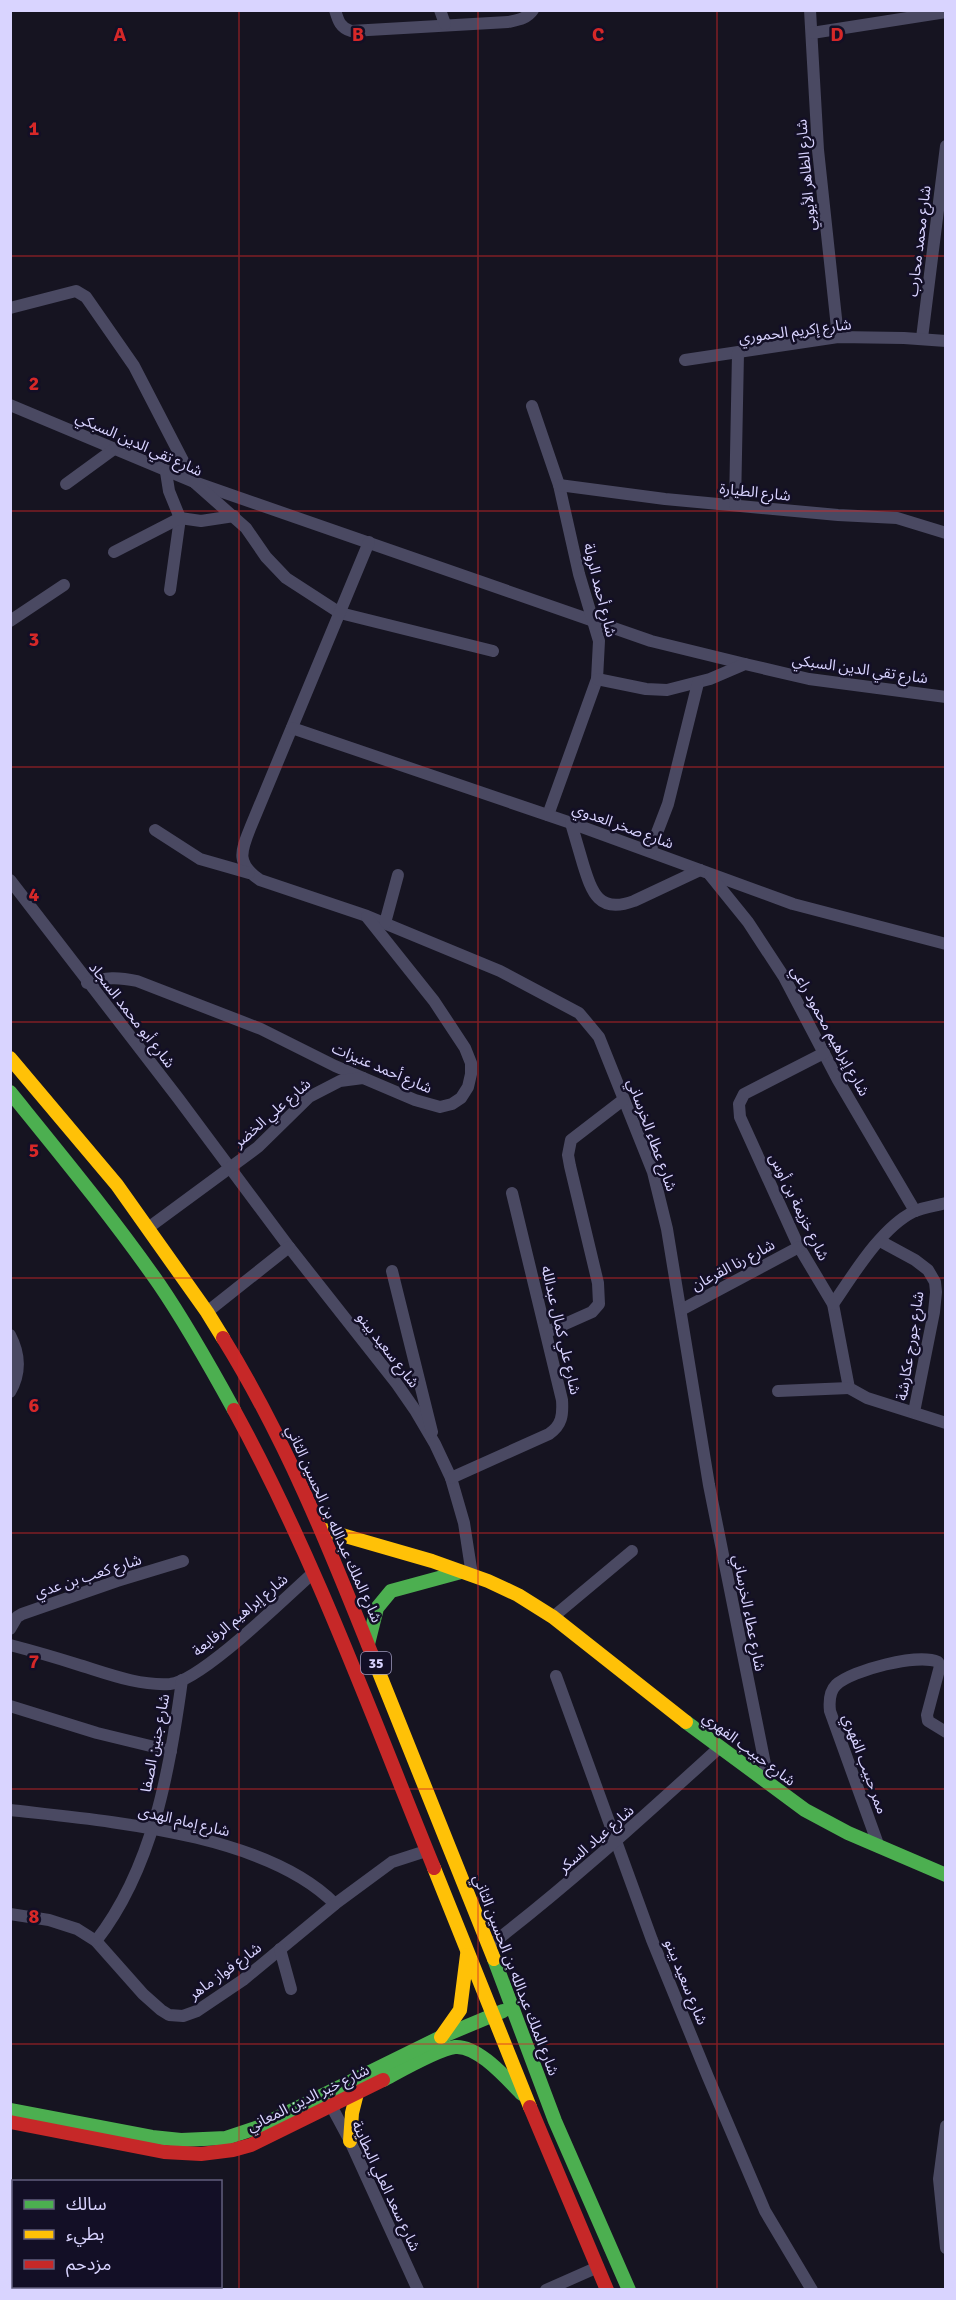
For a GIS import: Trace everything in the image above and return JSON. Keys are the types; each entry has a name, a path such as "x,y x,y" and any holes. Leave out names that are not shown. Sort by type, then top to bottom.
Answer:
{"main road":[{"name":"شارع الملك عبدالله بن الحسين الثاني","path":"10,1058 117,1185 207,1312 258,1397 321,1529 489,1946 560,2131 628,2289"},
{"name":"35","path":"10,1092 117,1226 160,1286 237,1411 260,1457 313,1572 468,1951 492,2016 607,2289"},
{"name":"شارع حبيب الفهري","path":"321,1529 466,1574 518,1595 553,1617 718,1748 794,1803 826,1823 945,1875"},
{"path":"368,1644 375,1611 382,1599 391,1592 466,1574"},
{"path":"441,2037 460,2010 468,1951"},
{"name":"شارع خير الدين المعاني","path":"10,2122 187,2155 233,2150 251,2145 441,2037 512,2008"},
{"name":"شارع خير الدين المعاني","path":"10,2110 152,2137 208,2140 226,2138 357,2093 443,2051 456,2048 470,2050 489,2062 526,2098"},
{"path":"350,2141 352,2113 357,2093"}],"street":[{"path":"335,10 340,25 351,31 508,22 522,19 532,11"},
{"path":"440,10 445,24"},
{"name":"شارع الظاهر الأيوبي","path":"810,10 818,150 838,337"},
{"path":"812,33 945,12"},
{"name":"شارع محمد محارب","path":"922,338 945,146"},
{"path":"10,308 76,291 86,297 121,345 139,375 194,482"},
{"name":"شارع إكريم الحموري","path":"685,360 838,337 922,338 945,341"},
{"path":"735,505 738,353"},
{"name":"شارع تقي الدين السبكي","path":"10,405 166,472 651,641 809,679 945,697"},
{"name":"شارع أحمد الرولة","path":"532,406 559,485 579,574 599,641 597,679 548,815"},
{"path":"66,484 114,449"},
{"path":"166,472 171,497 180,518 170,590"},
{"name":"شارع تقي الدين السبكي","path":"194,482 246,528 266,557 286,579 340,613 493,651"},
{"name":"شارع الطيارة","path":"559,485 735,505 897,518 945,533"},
{"path":"114,552 180,518 201,521 234,516"},
{"path":"249,873 242,861 244,843 369,542"},
{"path":"10,621 64,585"},
{"path":"597,679 657,691 667,690 698,683 745,664"},
{"path":"650,851 668,804 698,683"},
{"name":"شارع صخر العدوي","path":"292,728 571,823 813,910 945,944"},
{"path":"571,823 589,883 595,896 607,904 623,905 634,902 704,871"},
{"name":"شارع عطاء الخرساني","path":"155,830 200,859 249,873 268,883 367,916 483,963 579,1013 600,1038 656,1184 667,1229 709,1485 769,1784"},
{"name":"شارع إبراهيم محمود راعي","path":"704,871 762,942 784,977 824,1053 915,1211"},
{"path":"385,923 398,875"},
{"name":"شارع أبو محمد السجاد","path":"10,880 87,983 178,1098 229,1169"},
{"name":"شارع أحمد عنيزات","path":"87,983 105,977 118,977 155,987 261,1029 415,1100 440,1107 452,1104 461,1098 468,1087 471,1063 453,1029 434,1001 367,916"},
{"name":"شارع خزيمة بن أوس","path":"824,1053 744,1094 739,1104 740,1117 799,1247 833,1304 849,1388"},
{"name":"شارع علي الخضر","path":"148,1228 258,1147 309,1097 340,1081 365,1078"},
{"path":"547,1332 592,1312 599,1304 598,1283 568,1150 572,1139 623,1100"},
{"name":"شارع سعيد بينو","path":"229,1169 397,1384 435,1444 450,1478 464,1523 466,1574"},
{"name":"شارع علي كمال عبدالله","path":"450,1478 523,1447 557,1428 563,1413 547,1332 512,1193"},
{"path":"833,1304 855,1272 892,1228 915,1211 945,1203"},
{"name":"شارع جورج عكارشة","path":"880,1241 915,1260 928,1270 936,1292 914,1412"},
{"path":"207,1312 289,1247"},
{"name":"شارع رنا القرعان","path":"681,1310 799,1247"},
{"path":"392,1271 435,1444"},
{"path":"10,1335 18,1358 18,1373 10,1392"},
{"path":"778,1391 849,1388 867,1398 945,1423"},
{"path":"553,1617 632,1551"},
{"name":"شارع كعب بن عدي","path":"10,1629 17,1617 22,1614 183,1561"},
{"name":"شارع إبراهيم الرفايعة","path":"182,1680 231,1645 313,1572"},
{"path":"10,1645 138,1681 171,1684 182,1680"},
{"name":"ممر حبيب الفهري","path":"879,1847 834,1724 829,1701 837,1684 869,1669 910,1659 932,1659 940,1666 927,1715 928,1721 945,1732"},
{"name":"شارع سعيد بينو","path":"556,1676 671,1988 752,2183 765,2211 812,2289"},
{"name":"شارع جنين الصفا","path":"96,1941 117,1910 137,1868 152,1828 171,1751 182,1680"},
{"path":"10,1706 97,1733 171,1751"},
{"name":"شارع عياد السكر","path":"489,1946 535,1911 616,1842 718,1748"},
{"name":"شارع إمام الهدى","path":"10,1810 111,1821 206,1840 254,1856 307,1880 335,1904"},
{"name":"شارع فواز ماهر","path":"10,1914 49,1920 77,1929 96,1941 143,1994 161,2010 176,2016 197,2011 243,1980 335,1904 392,1862 426,1851"},
{"path":"280,1949 291,1989"},
{"name":"شارع سعد العلي البطاينة","path":"329,2101 350,2141 418,2289"},
{"path":"945,2126 939,2179 945,2247"},
{"path":"546,2289 598,2267"}],"traffic: fast":[{"path":"10,1092 105,1211 159,1284 208,1362 234,1410"},
{"path":"368,1644 377,1608 391,1591 461,1572"},
{"path":"686,1722 805,1810 848,1833 946,1875"},
{"path":"494,1959 555,2121 629,2290"},
{"path":"10,2110 152,2137 181,2140 226,2138 256,2128 441,2037 503,2011"},
{"path":"383,2080 419,2061 455,2047 473,2051 482,2057 522,2094"}],"traffic: slow":[{"path":"10,1058 117,1185 223,1338"},
{"path":"321,1529 432,1561 488,1581 518,1595 553,1617 686,1722"},
{"path":"372,1655 494,1959"},
{"path":"434,1868 530,2107"},
{"path":"441,2037 460,2010 467,1955"},
{"path":"350,2141 352,2113 357,2093"}],"traffic: jam":[{"path":"223,1338 266,1415 305,1494 372,1655"},
{"path":"234,1410 263,1465 316,1578 434,1868"},
{"path":"10,2122 164,2152 201,2154 251,2145 383,2080"},
{"path":"530,2107 607,2290"}]}
